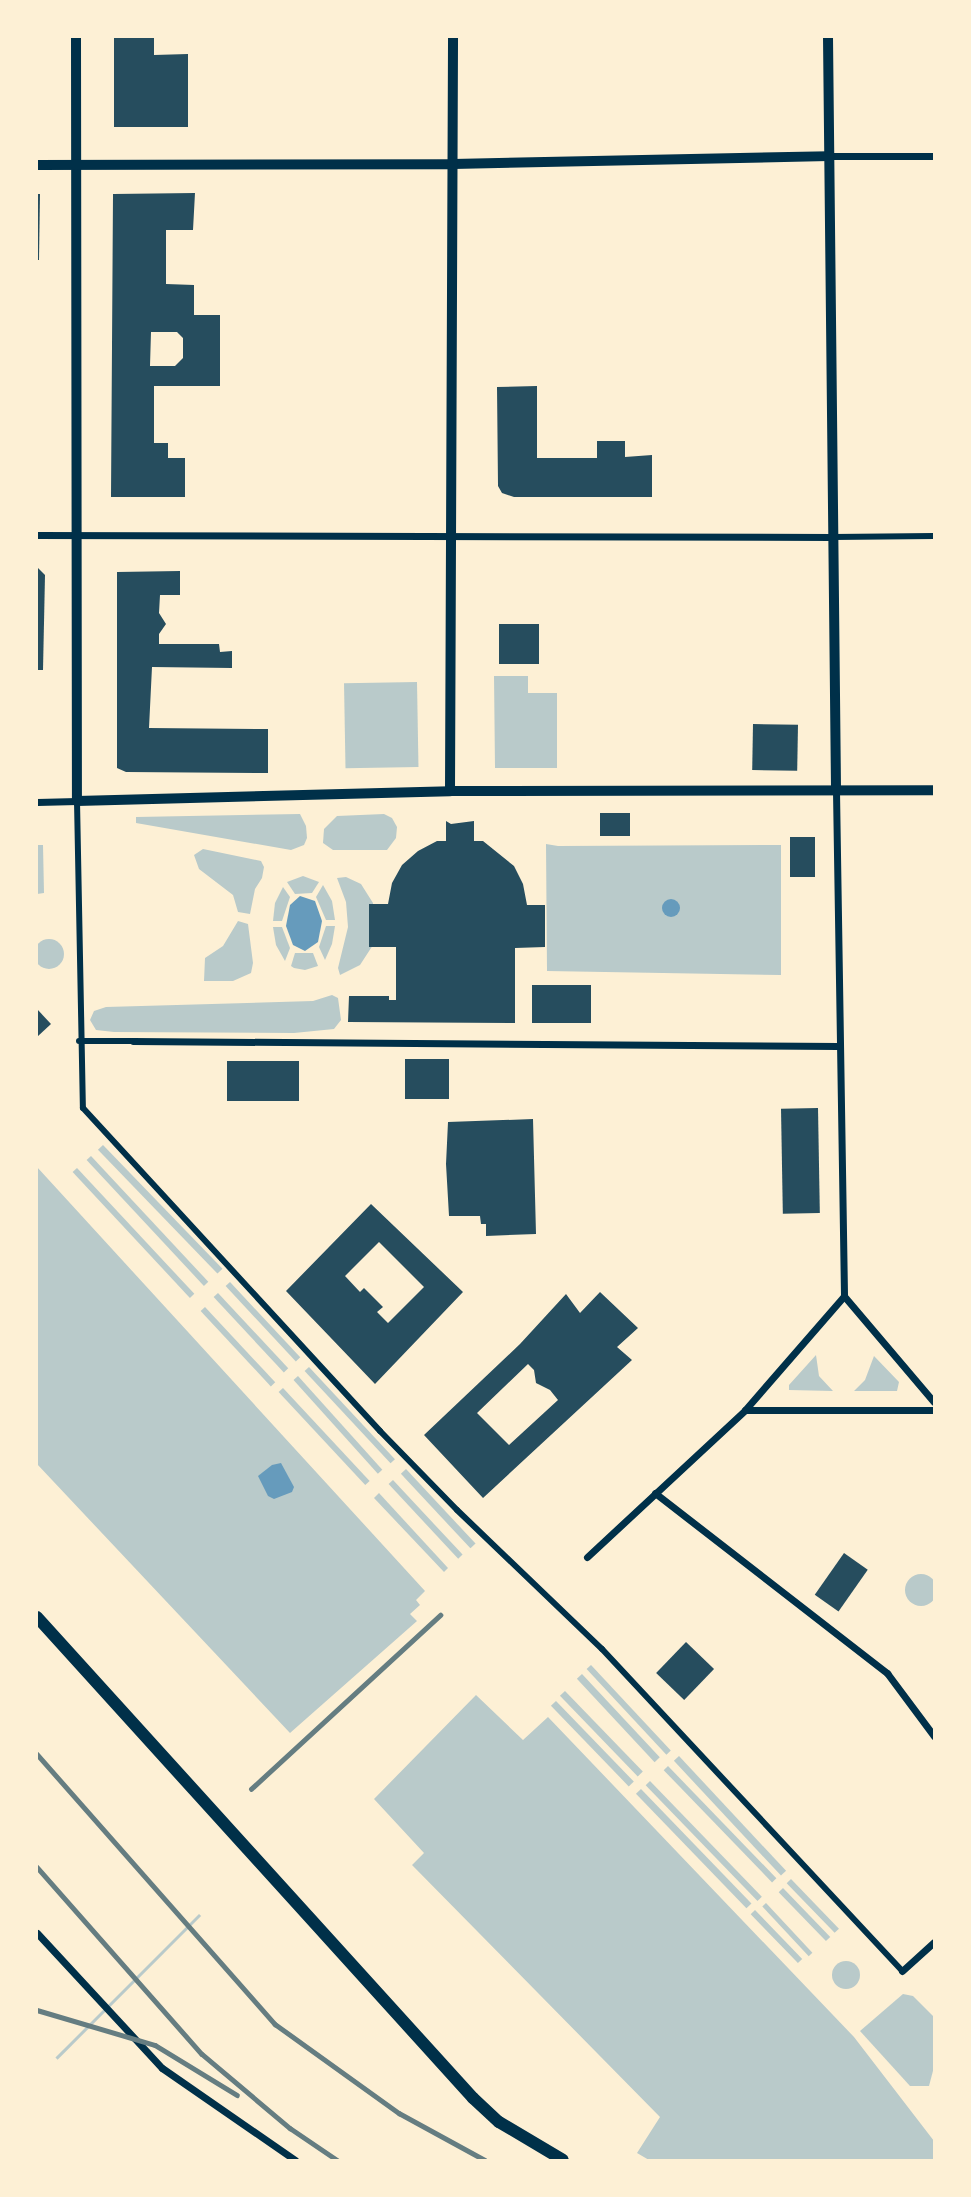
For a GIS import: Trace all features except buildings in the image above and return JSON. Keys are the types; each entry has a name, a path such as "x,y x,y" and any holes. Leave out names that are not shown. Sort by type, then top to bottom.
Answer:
{"main road":[{"path":"37,1617 473,2098 499,2122 564,2160"}],"street":[{"path":"76,37 77,801 79,1041 83,1108 92,1121 380,1431 457,1510 602,1649 902,1971 934,1942"},
{"path":"450,791 453,37"},
{"path":"828,37 838,1046 844,1296 934,1402"},
{"path":"37,165 453,164 934,156"},
{"path":"37,535 934,536"},
{"path":"37,802 450,791 934,790"},
{"path":"79,1041 838,1046"},
{"path":"587,1557 745,1410 844,1296"},
{"path":"745,1410 934,1410"},
{"path":"655,1493 887,1672 934,1736"},
{"path":"37,1933 147,2053 200,2096 295,2160"}],"shaded area":[{"path":"494,676 528,676 528,693 557,693 557,768 495,768"},
{"path":"417,682 418,767 345,768 344,683"},
{"path":"300,814 306,826 307,838 304,845 291,850 136,823 136,817"},
{"path":"384,814 392,818 397,827 396,838 387,850 333,850 323,843 324,829 337,816"},
{"path":"546,844 781,845 781,975 547,971"},
{"path":"37,845 43,845 44,893 37,894"},
{"path":"203,849 261,861 264,867 262,878 255,889 250,914 238,912 233,895 199,869 194,855"},
{"path":"303,876 319,882 312,893 295,894 287,882"},
{"path":"346,877 361,884 373,903 373,945 360,965 340,975 338,968 348,927 346,902 337,878"},
{"path":"323,885 332,901 335,920 326,920 316,897"},
{"path":"283,887 290,897 282,921 273,921 275,903"},
{"path":"238,921 248,924 253,963 251,973 233,981 204,981 205,958 223,946"},
{"path":"326,926 335,926 332,944 325,960 319,947"},
{"path":"273,927 282,927 290,948 285,961 276,945"},
{"path":"49,939 55,940 63,948 63,960 55,968 49,969 43,968 35,960 34,954 35,948 43,940"},
{"path":"295,953 313,953 318,966 305,970 294,968 291,966"},
{"path":"332,995 338,998 341,1020 334,1029 294,1033 114,1032 96,1030 90,1020 94,1011 106,1007 313,1001"},
{"path":"103,1145 222,1269 217,1274 98,1150"},
{"path":"91,1156 208,1282 204,1286 87,1160"},
{"path":"37,1167 425,1591 416,1600 420,1605 410,1614 417,1621 290,1733 37,1464"},
{"path":"77,1168 194,1294 190,1298 73,1172"},
{"path":"230,1282 300,1357 296,1361 226,1286"},
{"path":"218,1293 288,1368 284,1372 214,1297"},
{"path":"205,1307 275,1382 271,1386 201,1311"},
{"path":"816,1355 819,1376 833,1391 789,1390 789,1385"},
{"path":"874,1356 899,1382 897,1391 854,1391 865,1380"},
{"path":"309,1367 395,1459 391,1463 305,1371"},
{"path":"298,1376 382,1470 378,1474 294,1380"},
{"path":"283,1388 370,1481 365,1485 279,1392"},
{"path":"406,1469 476,1544 470,1548 401,1474"},
{"path":"393,1480 463,1555 458,1559 389,1484"},
{"path":"379,1493 448,1568 444,1572 374,1498"},
{"path":"921,1574 932,1579 937,1590 932,1601 921,1606 910,1601 905,1590 910,1579"},
{"path":"591,1665 671,1751 666,1755 587,1669"},
{"path":"582,1674 660,1757 655,1762 577,1679"},
{"path":"565,1691 643,1772 638,1776 560,1696"},
{"path":"476,1695 523,1740 548,1717 854,2037 934,2141 934,2160 649,2160 637,2153 660,2117 412,1865 424,1853 374,1799"},
{"path":"556,1701 634,1782 629,1786 551,1706"},
{"path":"679,1756 786,1871 781,1876 674,1761"},
{"path":"668,1766 776,1878 772,1882 664,1770"},
{"path":"650,1781 762,1897 758,1901 646,1785"},
{"path":"641,1789 751,1903 746,1908 636,1794"},
{"path":"791,1879 839,1929 835,1933 787,1883"},
{"path":"783,1888 830,1937 826,1941 779,1892"},
{"path":"766,1903 812,1953 809,1956 762,1906"},
{"path":"755,1910 802,1959 798,1963 751,1914"},
{"path":"199,1914 201,1916 58,2060 55,2058"},
{"path":"846,1961 856,1965 860,1975 856,1985 846,1989 836,1985 832,1975 836,1965"},
{"path":"903,1994 913,1996 934,2017 934,2067 929,2086 910,2086 860,2031"}],"water":[{"path":"300,896 315,901 322,921 318,942 305,951 293,945 286,926 290,905"},
{"path":"671,899 677,902 680,908 677,914 671,917 665,914 662,908 665,902"},
{"path":"281,1463 294,1487 292,1492 274,1499 268,1496 258,1476 272,1465"}],"railway":[{"path":"251,1789 440,1615"},
{"path":"37,1754 275,2024 399,2113 485,2160"},
{"path":"37,1867 202,2054 290,2128 337,2160"},
{"path":"37,2010 155,2045 237,2095"}]}
